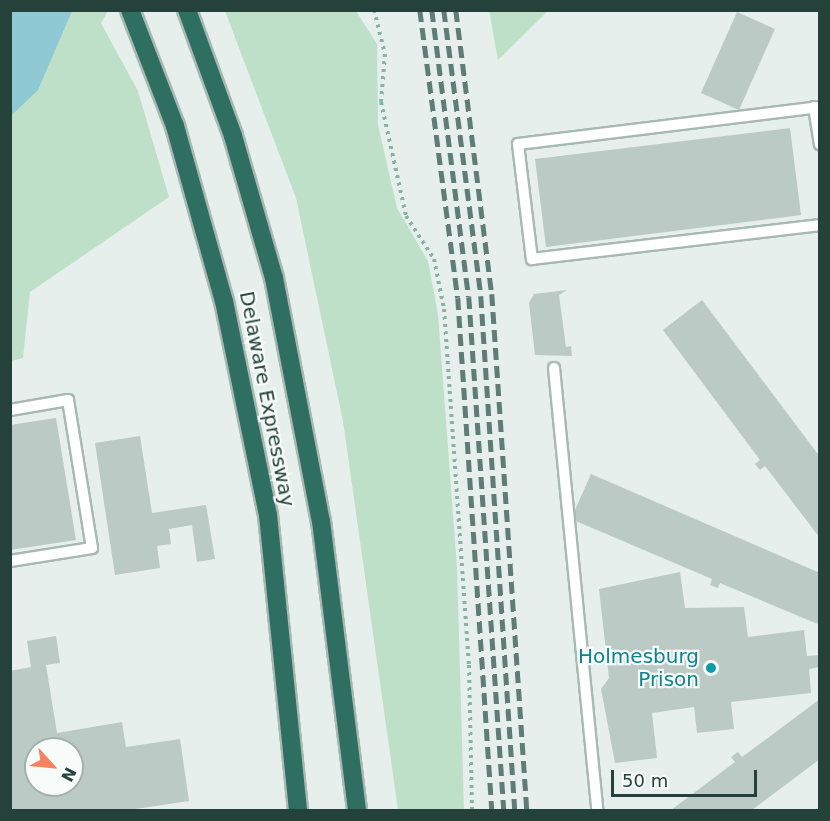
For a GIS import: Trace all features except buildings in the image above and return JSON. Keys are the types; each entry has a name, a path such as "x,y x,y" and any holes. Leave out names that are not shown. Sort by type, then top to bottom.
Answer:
{"highway":[{"name":"Delaware Expressway","path":"130,10 175,126 224,301 268,515 298,810"},
{"name":"Delaware Expressway","path":"188,10 211,70 252,197 289,350 321,521 357,810"}],"lane":[{"path":"819,145 817,107 518,144 532,259 819,225"},
{"path":"554,368 597,810"},
{"path":"10,410 68,400 92,548 10,561"}],"path":[{"path":"374,10 385,54 381,102 406,216 434,259 444,309 469,665 472,810"}],"green space":[{"path":"489,10 548,10 548,11 498,60"},
{"path":"10,11 108,11 101,23 138,91 169,197 30,292 23,358 11,361"},
{"path":"225,11 356,11 377,44 378,125 397,208 428,261 438,314 457,567 464,810 398,810 343,421 296,198"}],"water":[{"path":"11,10 72,11 38,90 11,116"}],"railway":[{"path":"420,10 458,298 492,810"},
{"path":"432,10 469,297 504,810"},
{"path":"444,10 481,296 515,810"},
{"path":"456,10 492,294 527,810"}],"place":[{"name":"Holmesburg Prison","path":"711,668"}]}
